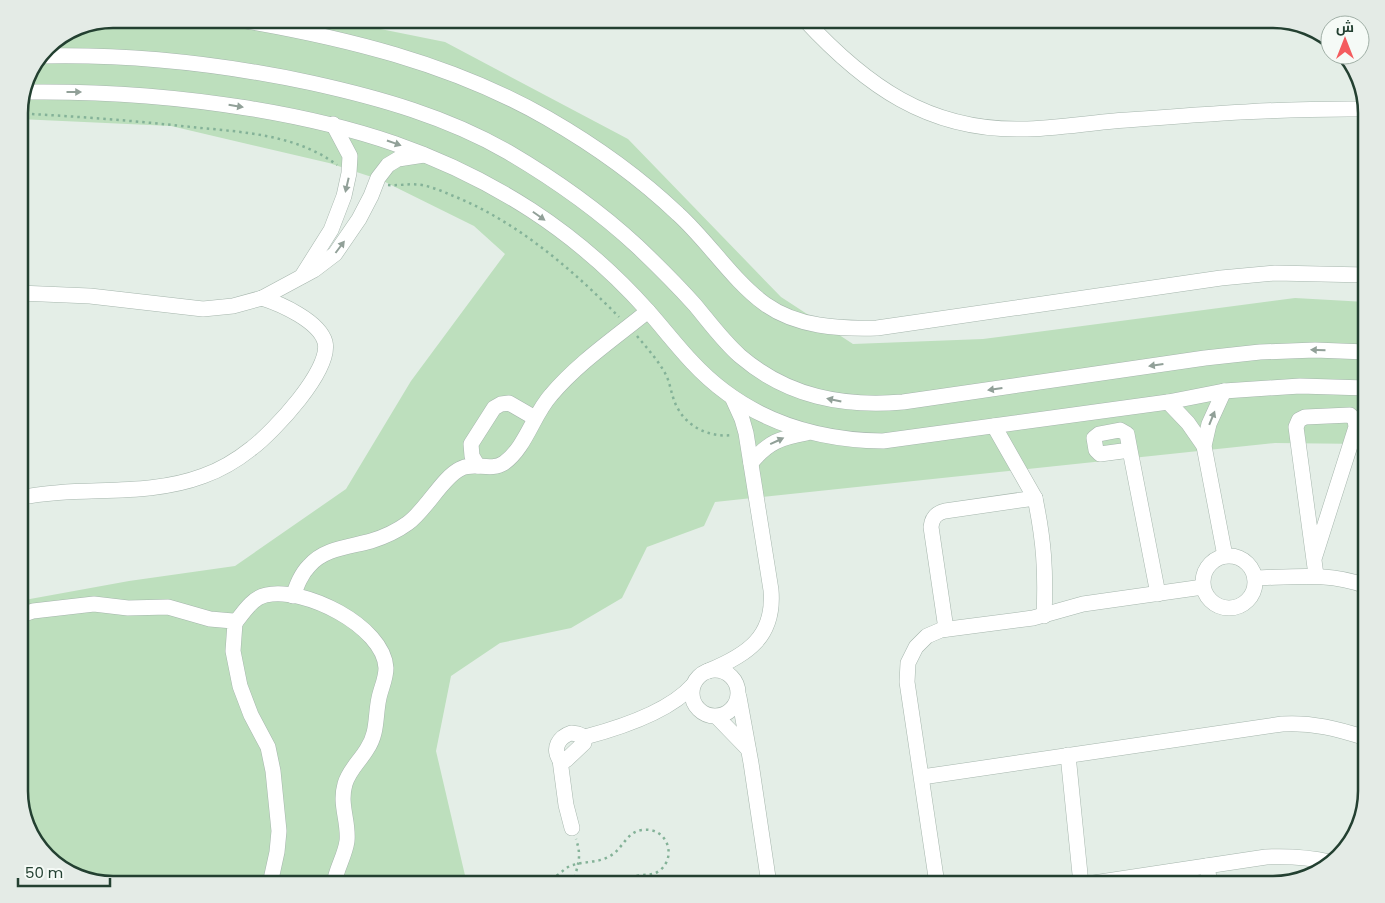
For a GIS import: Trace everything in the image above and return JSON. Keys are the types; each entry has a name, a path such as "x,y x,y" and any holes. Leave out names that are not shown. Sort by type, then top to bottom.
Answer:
{"street":[{"path":"281,28 337,39 401,56 468,80 529,108 612,160 651,190 689,224 742,283 764,303 786,315 821,326 849,329 900,325 1187,282 1275,273 1358,275"},
{"path":"813,28 855,68 897,99 952,121 982,128 1022,129 1206,114 1358,109"},
{"path":"49,56 117,57 172,61 280,76 387,102 473,134 537,170 605,218 666,274 720,336 741,356 764,373 790,387 817,396 846,402 874,404 904,402 1195,359 1260,352 1315,350 1358,352"},
{"path":"30,92 145,95 195,100 298,116 367,134 426,155 468,174 532,211 591,256 648,311 693,364 732,397 770,418 810,433 857,440 883,441 1168,402 1224,391 1300,386 1358,388"},
{"path":"295,312 294,301 298,278 331,230 344,196 349,173 350,156 333,124"},
{"path":"28,293 90,296 203,309 233,306 262,298 322,265 335,254 359,220 380,173 393,162 426,155"},
{"path":"28,496 52,492 166,486 203,476 236,459 267,436 309,385 325,357 326,350 318,330 295,312 262,298"},
{"path":"293,596 303,573 318,558 332,551 372,541 397,530 418,515 457,470 467,466 497,466 508,459 522,442 547,400 574,371 648,311"},
{"path":"1204,446 1209,424 1224,391"},
{"path":"698,709 692,694 697,679 708,671 746,652 760,638 771,610 772,600 746,433 732,397"},
{"path":"1168,402 1188,422 1204,446 1225,556"},
{"path":"478,466 472,456 471,444 494,408 501,404 509,404 535,418"},
{"path":"1314,559 1356,427 1355,420 1350,415 1305,417 1299,420 1296,427 1316,575"},
{"path":"994,426 1035,498 1042,532 1045,566 1044,616"},
{"path":"751,464 773,442 783,438 810,433"},
{"path":"1130,450 1158,594"},
{"path":"946,629 931,527 933,518 936,514 945,511 1035,498"},
{"path":"1225,556 1238,558 1250,565 1255,578 1254,591 1246,603 1234,608 1220,607 1209,599 1203,587 1204,573 1212,562 1225,556"},
{"path":"1255,578 1316,575 1347,579 1358,583"},
{"path":"936,876 907,672 911,655 916,647 927,636 946,629 1044,616 1083,604 1203,587"},
{"path":"272,876 278,852 279,837 273,771 268,747 251,715 240,686 233,650 235,623 250,605 265,595 293,596 326,605 359,627 377,645 384,660 386,669 379,699 376,730 368,749 350,771 343,791 343,811 347,839 336,876"},
{"path":"28,613 94,604 128,608 168,607 210,619 233,621 235,623"},
{"path":"667,706 683,706 698,709 707,715 717,717 727,714 735,706 740,669 746,652"},
{"path":"708,671 718,670 726,672 734,678 749,750 768,876"},
{"path":"572,828 566,806 560,760 556,754 556,746 564,735 571,733 585,737 616,728 667,706 694,685"},
{"path":"717,717 749,750"},
{"path":"922,777 1290,723 1329,726 1358,735"},
{"path":"1068,755 1080,876"},
{"path":"1140,876 1266,857 1289,856 1321,860"},
{"path":"1207,866 1209,876"}],"path":[{"path":"28,115 157,123 287,140 322,154 349,173"},
{"path":"376,183 394,186 413,184 432,188 466,200 518,231 566,268 629,327 660,364 671,386 676,406 690,422 708,433 718,435 746,433"},
{"path":"572,828 578,845 580,863 576,876"},
{"path":"556,876 569,866 602,860 611,856 634,832 648,829 656,831 662,835 668,846 668,856 665,865 654,874 637,876"}],"green space":[{"path":"376,28 445,42 628,139 781,297 853,344 983,339 1295,298 1358,302 1358,444 1275,443 715,502 704,526 647,547 622,598 571,628 500,643 451,676 436,751 465,876 112,876 90,873 65,861 49,847 39,833 29,807 28,599 129,581 235,566 346,489 411,381 505,254 474,226 381,180 329,163 171,126 28,119 29,96 34,80 52,52 80,34 96,29"}]}
